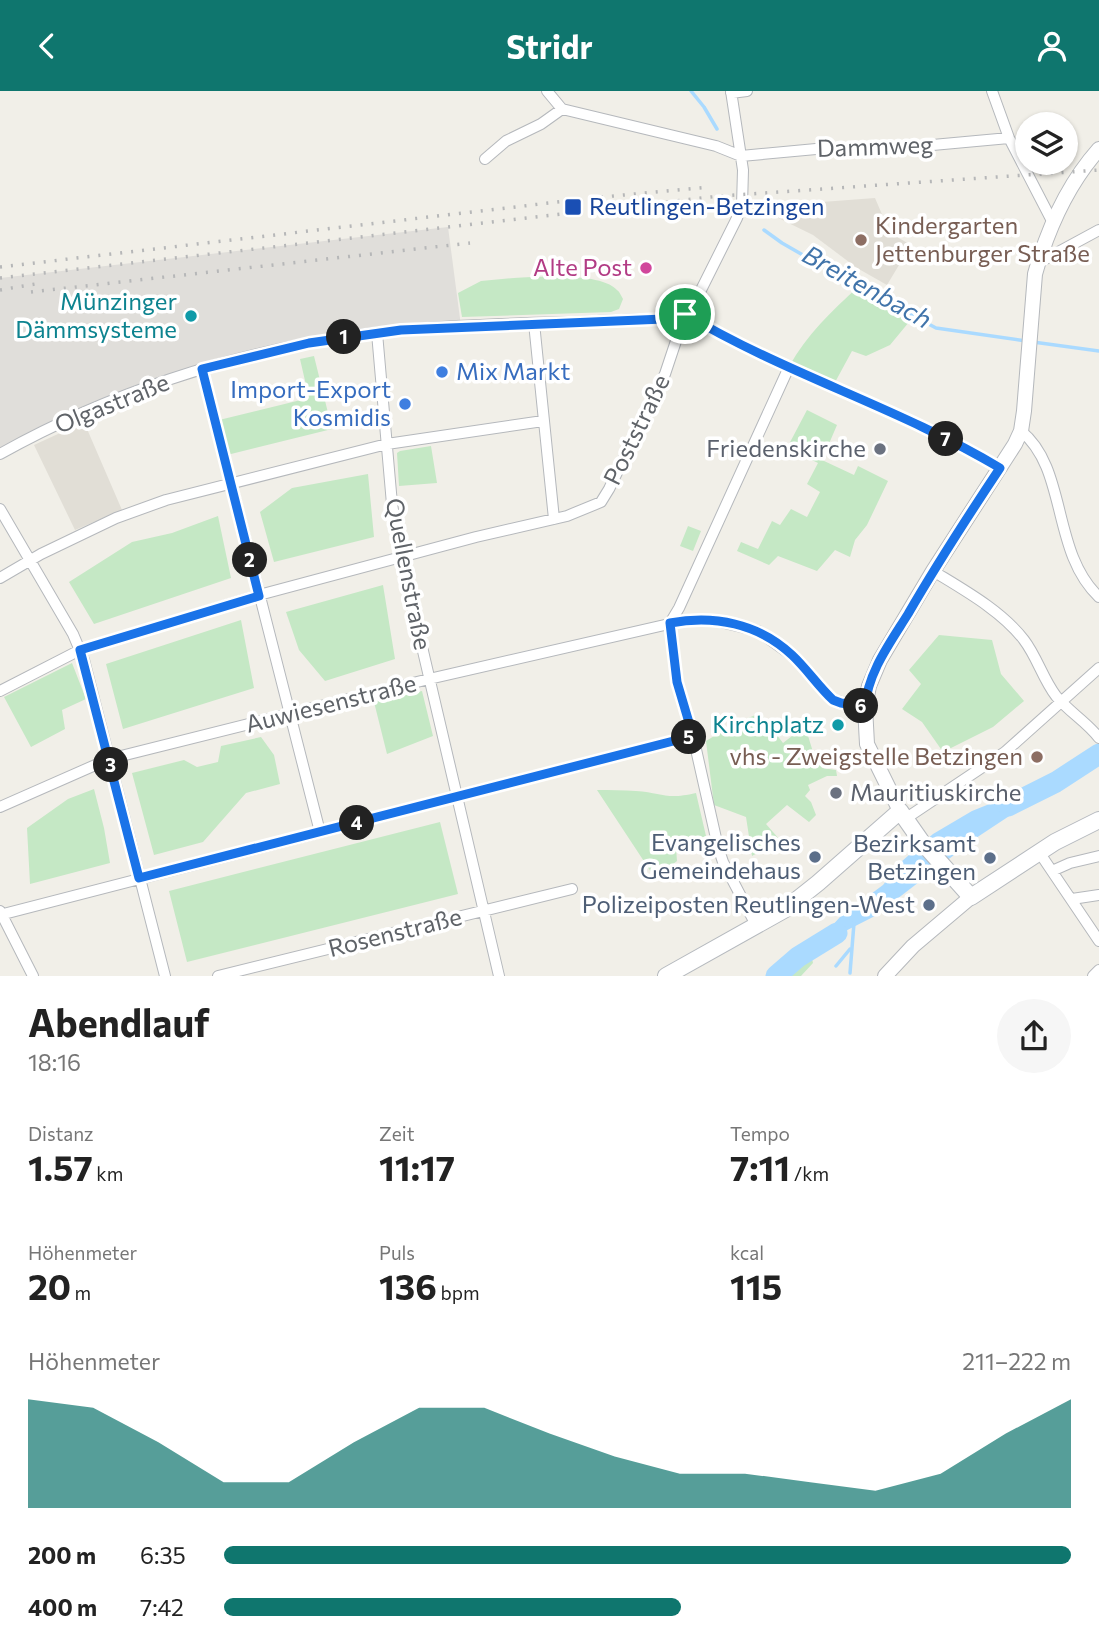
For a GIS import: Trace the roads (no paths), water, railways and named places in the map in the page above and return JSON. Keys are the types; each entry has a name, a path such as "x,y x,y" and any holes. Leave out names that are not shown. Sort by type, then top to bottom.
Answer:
{"main road":[{"path":"666,976 784,910 902,815 921,841 971,897 1075,830 1099,820"}],"street":[{"path":"547,91 562,109 716,146 741,156"},
{"path":"731,92 747,91"},
{"path":"992,91 1009,138 1052,221"},
{"name":"Poststraße","path":"0,691 80,650 259,596 554,519 594,506 606,496 665,374 685,314 699,294 737,218 744,191 731,92"},
{"path":"485,159 506,141 541,124 562,109"},
{"name":"Dammweg","path":"741,156 816,149 889,149 1009,138"},
{"path":"1099,149 1077,178 1052,221 1038,263 1021,431 1011,451 933,571 880,660 869,686 865,707 867,744 902,815 930,802 1005,752 1099,668"},
{"path":"1038,263 1099,230"},
{"path":"685,314 704,326 910,421 1000,468"},
{"name":"Olgastraße","path":"0,454 97,407 202,369 288,347 377,333 534,323 664,319 685,314"},
{"path":"534,323 554,519"},
{"name":"Quellenstraße","path":"377,333 392,504 401,557 499,976"},
{"path":"757,927 718,847 693,736 677,682 670,623 789,366"},
{"path":"202,369 320,832"},
{"path":"0,577 116,518 166,500 387,444 543,421"},
{"path":"1021,431 1036,448 1047,473 1073,562 1083,580 1099,597"},
{"path":"0,509 80,650 165,976"},
{"path":"933,571 977,600 1017,632 1028,646 1047,683 1062,702 1099,738"},
{"name":"Auwiesenstraße","path":"0,807 109,758 670,623 712,620 758,631 793,656 833,700 865,707"},
{"path":"33,976 1,913 693,736"},
{"path":"1039,852 1099,941"},
{"path":"1052,871 1070,863 1099,856"},
{"name":"Rosenstraße","path":"218,976 572,889"},
{"path":"1072,899 1099,895"},
{"path":"886,976 913,946 971,897"},
{"path":"1093,976 1099,970"}],"water":[{"path":"1022,791 1031,791 1033,794 1023,807 976,838 875,916 812,948 840,917 883,885 901,862 933,834 972,811"}],"waterway":[{"name":"Breitenbach","path":"691,91 717,129"},
{"name":"Breitenbach","path":"764,230 843,278 936,328 1026,341"},
{"name":"Breitenbach","path":"1033,342 1099,351"},
{"path":"1008,806 1056,782 1099,754"},
{"path":"850,973 854,923"},
{"path":"776,976 798,957 837,933"},
{"path":"836,966 850,949"}],"railway":[{"path":"0,278 720,196 1099,170"},
{"path":"0,267 592,198 709,187"},
{"path":"31,292 470,243"},
{"path":"0,290 41,283"}],"place":[{"name":"Reutlingen-Betzingen","path":"573,207"},
{"name":"Kindergarten Jettenburger Straße","path":"861,240"},
{"name":"Alte Post","path":"646,268"},
{"name":"Münzinger Dämmsysteme","path":"191,316"},
{"name":"Mix Markt","path":"442,372"},
{"name":"Import-Export Kosmidis","path":"405,404"},
{"name":"Friedenskirche","path":"880,449"},
{"name":"Kirchplatz","path":"838,725"},
{"name":"vhs - Zweigstelle Betzingen","path":"1037,757"},
{"name":"Mauritiuskirche","path":"836,793"},
{"name":"Evangelisches Gemeindehaus","path":"815,857"},
{"name":"Bezirksamt Betzingen","path":"990,858"},
{"name":"Polizeiposten Reutlingen-West","path":"929,905"}]}
